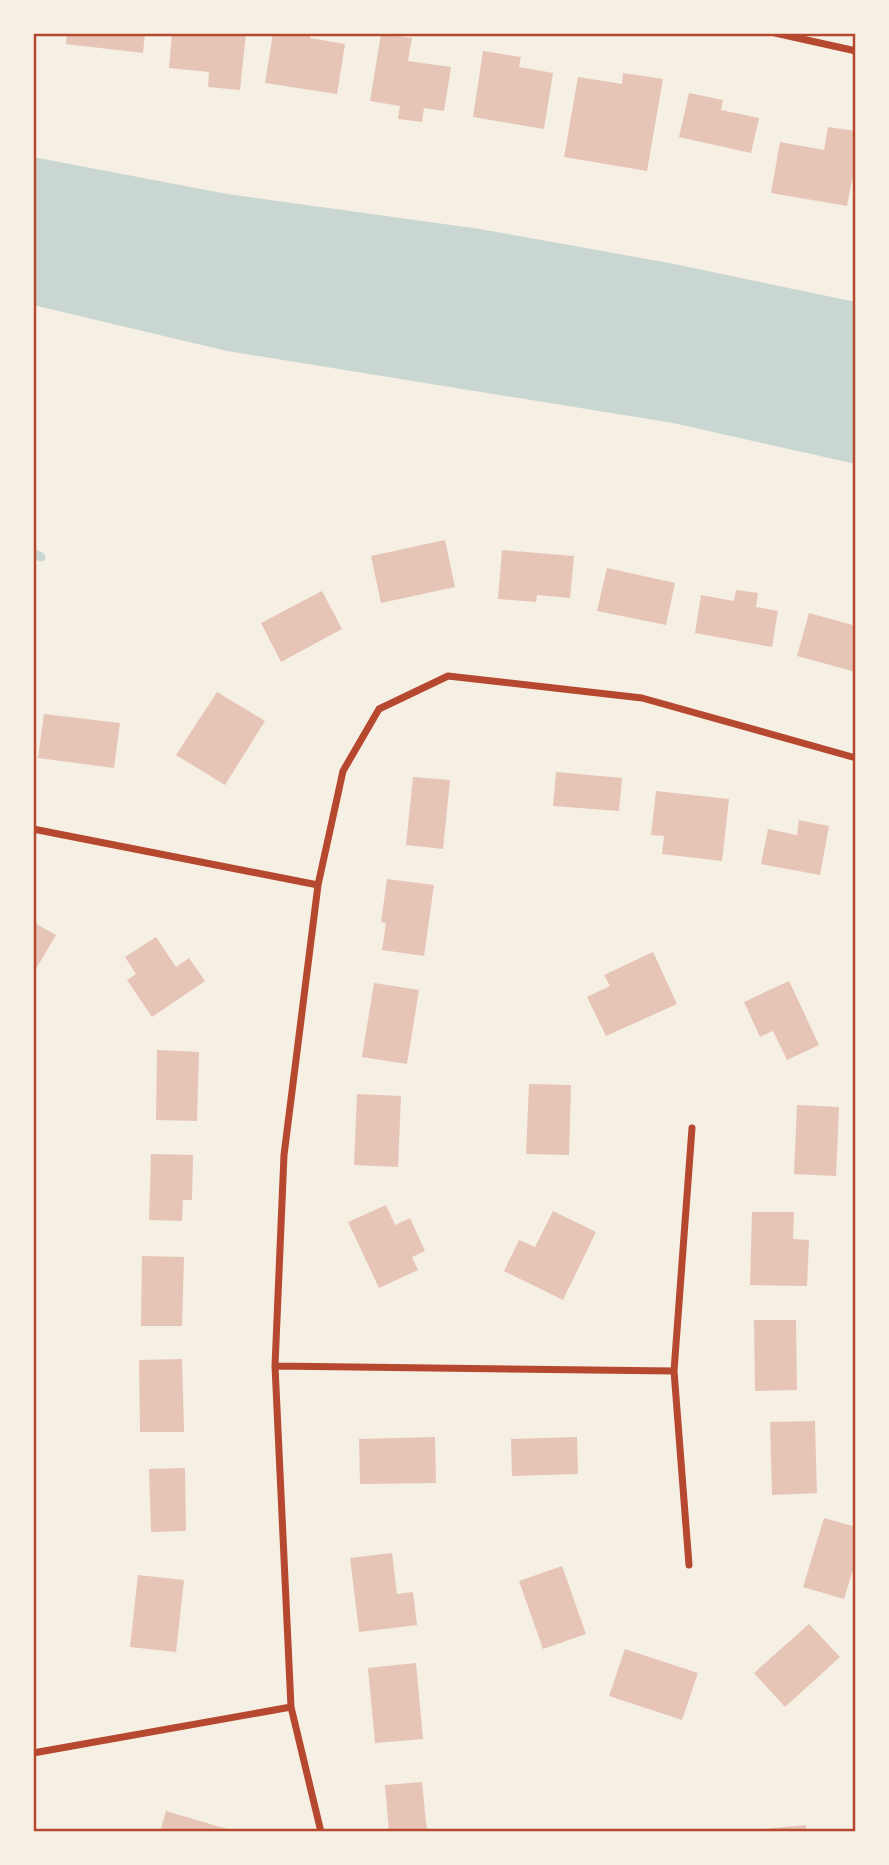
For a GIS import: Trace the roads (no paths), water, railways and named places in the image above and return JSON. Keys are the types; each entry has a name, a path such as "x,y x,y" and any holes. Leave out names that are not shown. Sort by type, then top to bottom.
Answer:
{"street":[{"path":"775,33 806,36 856,51"},
{"path":"321,1832 291,1707 275,1366 284,1154 318,885 343,771 379,709 448,676 642,698 856,758"},
{"path":"33,829 318,885"},
{"path":"689,1565 674,1371 692,1128"},
{"path":"275,1366 674,1371"},
{"path":"33,1753 291,1707"}],"waterway":[{"path":"33,553 41,557"}]}
